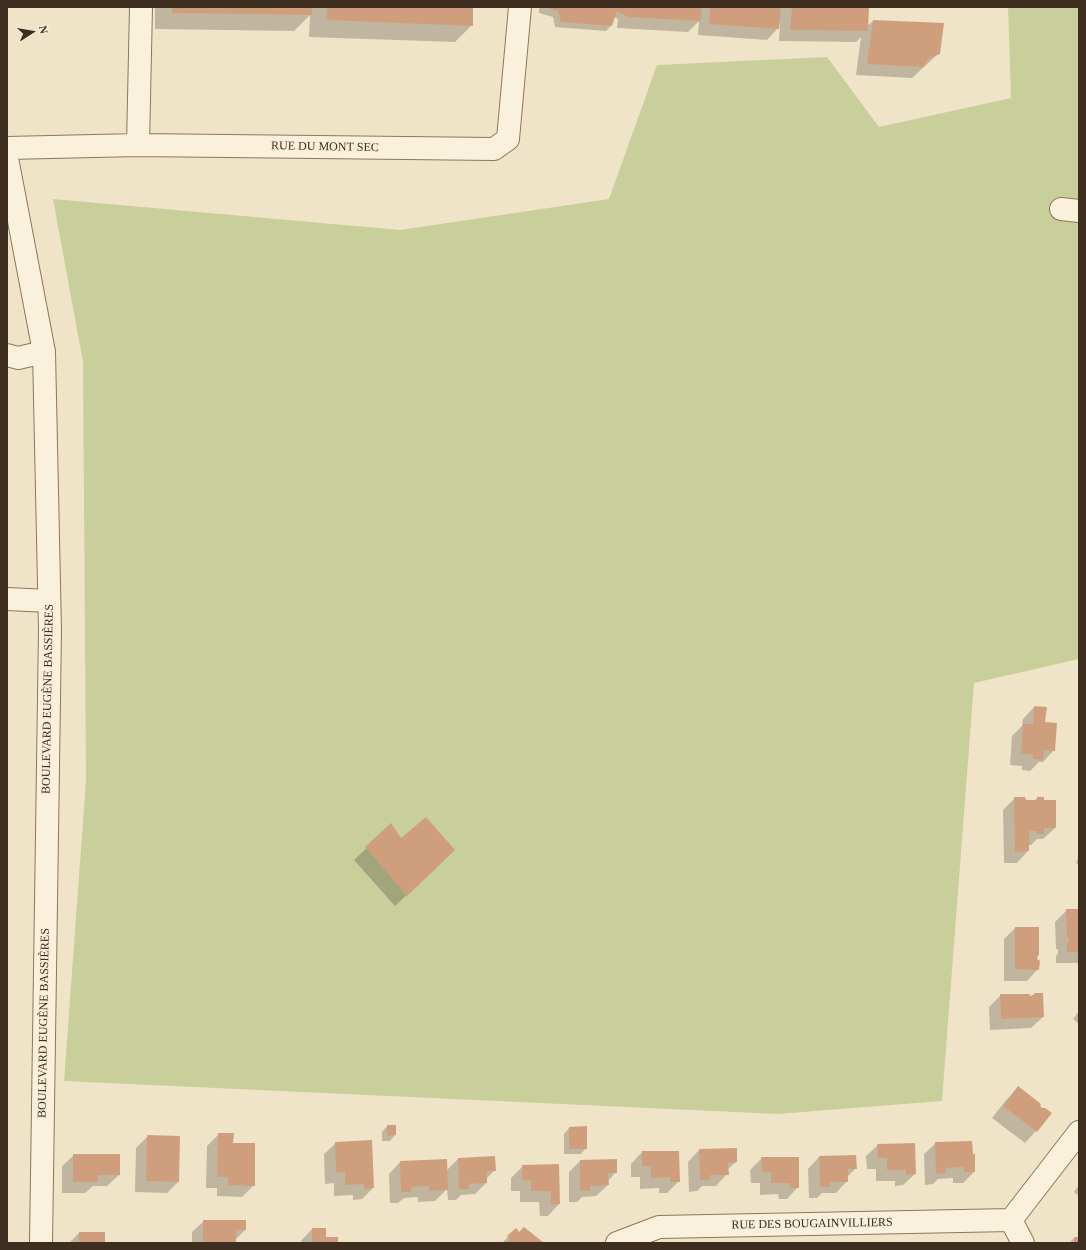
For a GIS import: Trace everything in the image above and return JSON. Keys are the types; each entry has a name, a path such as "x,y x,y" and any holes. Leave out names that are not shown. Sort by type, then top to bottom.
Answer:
{"street":[{"path":"138,145 141,7"},
{"name":"RUE DU MONT SEC","path":"7,148 138,145 494,149 508,139 520,7"},
{"name":"BOULEVARD EUGÈNE BASSIÈRES","path":"7,158 44,352 49,601 41,1243"},
{"path":"7,355 18,358 44,352"},
{"path":"7,599 49,601"},
{"path":"1023,1243 1011,1220 1079,1132"},
{"name":"RUE DES BOUGAINVILLIERS","path":"616,1243 659,1227 1011,1220"}],"green space":[{"path":"1008,7 1079,7 1079,659 974,683 942,1101 778,1114 64,1081 86,781 83,362 53,199 400,230 609,199 657,65 827,57 879,127 1011,98"}],"building":[{"path":"172,7 312,7 312,15 172,13"},
{"path":"327,7 473,7 473,26 326,20"},
{"path":"545,7 702,7 700,21 628,17 617,11 612,26 561,22 558,11"},
{"path":"710,7 781,7 779,29 709,24"},
{"path":"792,7 869,7 868,31 790,30"},
{"path":"873,20 944,23 940,54 928,59 924,67 867,64"},
{"path":"1034,706 1047,707 1045,722 1057,723 1055,751 1044,750 1043,760 1033,759 1033,754 1021,754 1023,724 1033,724"},
{"path":"1014,797 1025,797 1026,800 1037,800 1037,797 1044,797 1044,800 1056,800 1056,828 1044,828 1044,834 1037,834 1037,831 1029,831 1029,851 1015,852"},
{"path":"426,817 455,850 407,896 365,847 391,823 401,838"},
{"path":"1066,909 1079,909 1079,952 1067,952 1069,938 1067,938"},
{"path":"1015,927 1039,927 1039,955 1037,959 1040,961 1039,970 1015,969"},
{"path":"1035,993 1043,993 1044,1017 1001,1019 1000,994 1030,994 1029,996"},
{"path":"1018,1086 1041,1104 1040,1106 1042,1108 1045,1108 1052,1113 1037,1132 1003,1106"},
{"path":"387,1125 396,1125 396,1135 387,1136"},
{"path":"587,1126 587,1149 569,1149 569,1127"},
{"path":"218,1133 234,1133 233,1143 255,1143 255,1186 228,1185 228,1177 217,1177"},
{"path":"147,1135 180,1136 179,1182 146,1181"},
{"path":"372,1140 374,1188 364,1189 364,1184 345,1185 345,1172 336,1173 335,1142"},
{"path":"972,1141 973,1154 975,1154 975,1172 964,1172 964,1167 945,1168 946,1173 936,1174 935,1142"},
{"path":"915,1143 916,1174 906,1175 906,1170 887,1170 887,1158 878,1158 877,1144"},
{"path":"737,1148 737,1162 728,1163 729,1175 710,1175 710,1180 700,1180 699,1149"},
{"path":"642,1151 679,1151 680,1182 670,1182 670,1177 651,1178 651,1166 642,1166"},
{"path":"73,1154 120,1154 120,1175 98,1175 98,1182 73,1182"},
{"path":"856,1155 857,1169 848,1169 848,1182 830,1182 830,1187 820,1187 819,1156"},
{"path":"495,1156 496,1171 487,1171 487,1183 469,1184 469,1189 459,1189 458,1158"},
{"path":"761,1157 799,1157 799,1188 790,1188 790,1183 771,1183 771,1172 762,1172"},
{"path":"447,1159 448,1190 429,1191 429,1186 411,1187 411,1192 401,1192 400,1161"},
{"path":"617,1159 617,1173 608,1173 609,1185 590,1186 590,1191 580,1191 580,1160"},
{"path":"559,1164 560,1204 551,1205 551,1191 531,1191 531,1180 522,1180 522,1165"},
{"path":"203,1220 246,1220 246,1230 236,1230 236,1243 203,1243"},
{"path":"524,1227 544,1243 507,1243 510,1240 507,1236 516,1228 519,1232"},
{"path":"312,1228 326,1228 326,1237 338,1237 338,1243 312,1243"},
{"path":"79,1232 105,1232 105,1243 79,1243"},
{"path":"1074,1237 1079,1237 1079,1243 1074,1243"}]}
